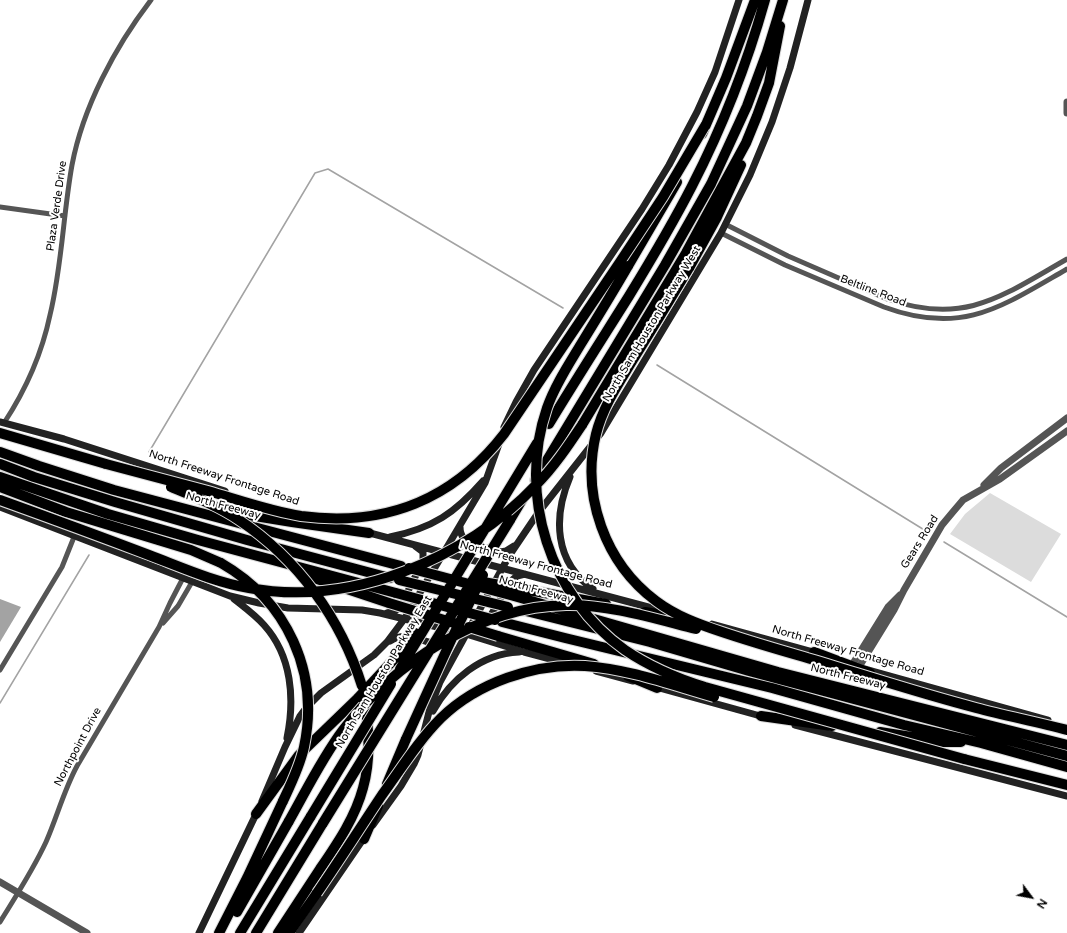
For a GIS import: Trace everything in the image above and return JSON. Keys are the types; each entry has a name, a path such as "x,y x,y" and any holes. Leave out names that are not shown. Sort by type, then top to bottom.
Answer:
{"highway":[{"path":"755,0 726,78 705,126 672,192 563,374 547,408 538,448 536,476 540,516 550,552 570,591 608,636 624,649 673,676 705,687 964,759 1067,785"},
{"name":"North Sam Houston Parkway East","path":"240,933 641,275 692,187 717,134 734,93 750,49 765,0"},
{"path":"784,0 777,48 769,83 737,175 712,227 605,407 599,422 595,437 592,466 593,492 600,524 612,553 631,579 655,601 674,614 704,626 751,641 974,708 1067,730"},
{"name":"North Sam Houston Parkway West","path":"510,520 665,265 711,184 747,106 784,0"},
{"path":"0,500 198,573 228,583 250,588 292,592 336,589 390,576 435,558 478,534 505,514 535,486 568,447 686,253 733,167 757,116"},
{"path":"106,464 264,508 310,517 332,518 372,516 407,507 440,492 472,470 489,454 504,434 620,262 666,191 705,126"},
{"path":"0,433 94,460 204,500 240,520 271,545 301,575 327,611 348,649 362,686 367,712 368,746 366,771 360,797 339,840 278,933"},
{"name":"North Freeway","path":"0,452 85,481 143,498 401,566 515,592 778,672 997,726 1067,745"},
{"name":"North Freeway","path":"0,464 40,479 247,540 399,580 650,642 756,673 1067,756"},
{"path":"0,477 108,514 396,594 565,638 772,688 897,723 981,743 1067,767"},
{"path":"0,487 73,514 191,550 221,563 246,580 273,607 287,628 302,666 308,707 306,736 299,765 247,878 219,933"},
{"path":"143,498 368,533"},
{"path":"364,839 406,739 453,636 510,520"},
{"path":"256,933 510,520"},
{"path":"250,554 336,586 389,602 497,640 610,668 657,688"},
{"path":"256,814 300,755 359,696 396,656 452,583"},
{"path":"515,592 706,622"},
{"path":"225,933 335,741 371,698 407,666 428,651 456,635 480,624 517,612 544,606 566,605 587,606 640,616 751,641"},
{"path":"814,652 960,707 997,726"},
{"path":"289,933 414,750 441,718 458,704 476,693 498,682 533,670 554,667 584,666 619,671 836,731 964,759"},
{"path":"761,716 943,742 981,743"}],"main road":[{"path":"445,552 480,493 490,473 504,428 516,402 534,370 642,209 669,165 694,119 715,72 739,0"},
{"name":"North Sam Houston Parkway West","path":"466,634 516,544 538,513 601,433 721,233 750,175 772,122 792,61 808,0"},
{"name":"North Freeway Frontage Road","path":"2,422 64,439 244,498 368,533 503,567 706,622 1067,726"},
{"path":"574,467 566,485 561,502 559,526 561,540 564,552 572,570 585,583 602,594"},
{"path":"387,538 410,533 441,519 465,500 490,473"},
{"path":"0,508 230,596 288,608 362,610 405,618 466,634 497,640 524,652 1067,796"},
{"path":"460,526 461,534 468,542 501,552 511,549 516,544"},
{"path":"380,613 392,612 400,607 423,561 423,552 412,544"},
{"name":"North Sam Houston Parkway East","path":"199,933 256,814 300,716 313,700 328,687 374,655 387,642 405,618 445,552"},
{"path":"497,640 491,640 486,630 488,620 513,578 527,574"},
{"path":"230,596 256,616 264,625 271,634 284,660 289,677 291,709 285,747"},
{"path":"299,933 408,775 418,755 436,692 466,634"},
{"path":"387,642 394,638 406,636 446,648 451,655 452,661"},
{"path":"426,724 438,703 452,684 478,663 495,656 524,652"}],"street":[{"name":"Plaza Verde Drive","path":"2,422 13,408 29,378 50,316 56,287 72,165 85,120 97,91 114,57 135,21 151,0"},
{"path":"1067,102 1067,113"},
{"path":"0,207 65,216"},
{"name":"Beltline Road","path":"725,224 788,256 887,299 914,307 932,310 964,308 992,300 1006,294 1067,259"},
{"name":"Beltline Road","path":"721,233 792,268 884,307 900,313 932,319 965,317 996,308 1010,302 1067,269"},
{"name":"Gears Road","path":"977,492 1002,468 1067,418"},
{"name":"Gears Road","path":"855,666 894,610 942,525 963,500 1000,479 1067,431"},
{"path":"1038,440 1044,448"},
{"path":"0,670 62,567 74,536"},
{"name":"Northpoint Drive","path":"0,922 45,843 66,788 77,766 160,627 170,603 184,578"},
{"name":"Northpoint Drive","path":"160,627 178,606 192,582"},
{"path":"0,882 87,933"}],"shaded area":[{"path":"990,493 1061,534 1031,582 950,534 965,514"},
{"path":"0,599 21,607 0,642"}],"waterway":[{"path":"149,452 315,173 328,169 563,308"},
{"path":"657,365 926,531"},
{"path":"944,542 1067,617"},
{"path":"0,703 89,555"}]}
